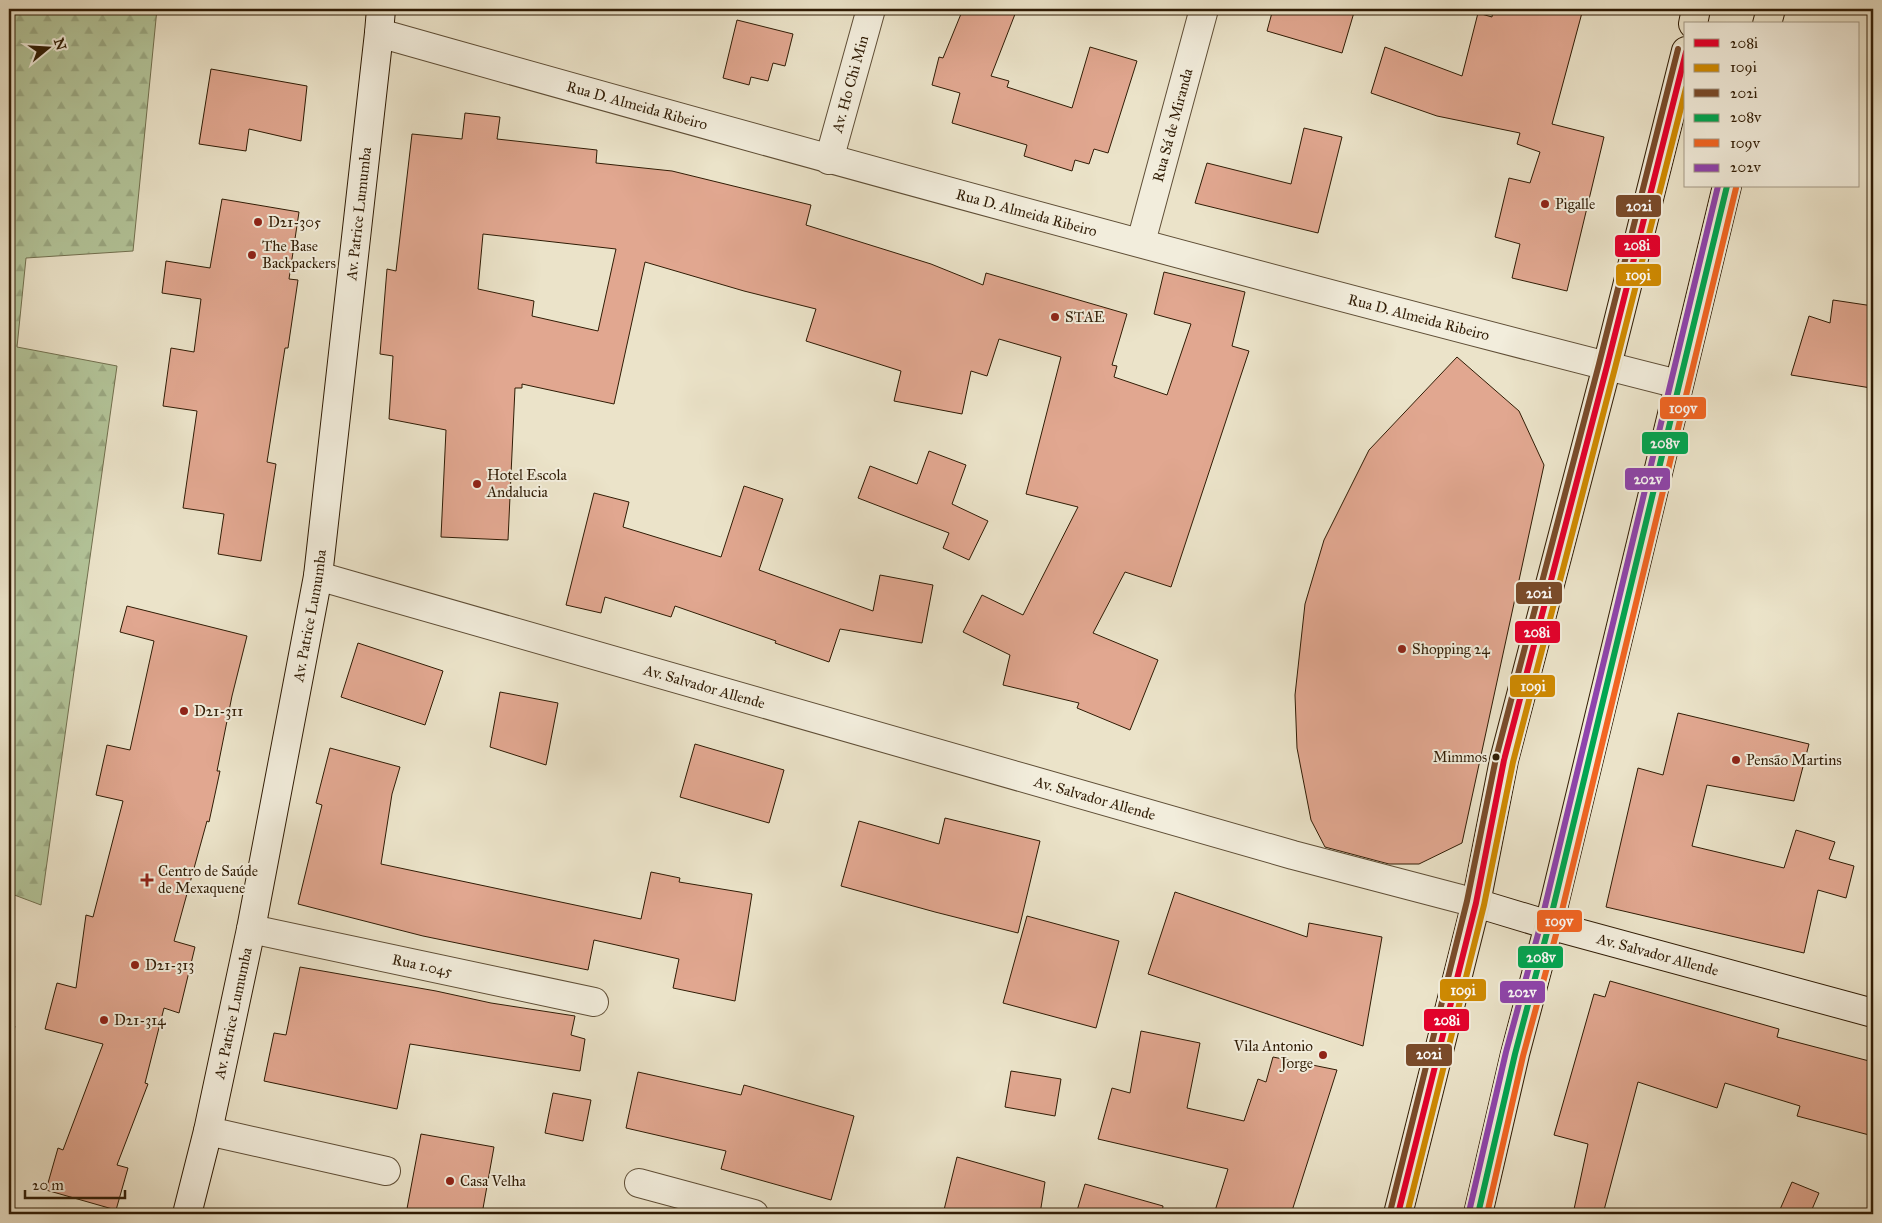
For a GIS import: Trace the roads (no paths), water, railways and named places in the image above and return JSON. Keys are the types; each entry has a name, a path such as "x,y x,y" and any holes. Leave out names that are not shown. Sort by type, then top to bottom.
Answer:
{"main road":[{"path":"1693,22 1696,9"},
{"path":"1767,22 1770,9"},
{"path":"1398,1214 1476,903 1504,760 1607,366 1684,59"},
{"path":"1478,1214 1515,1054 1549,925 1727,188"}],"street":[{"name":"Av. Ho Chi Min","path":"829,160 871,9"},
{"name":"Rua Sá de Miranda","path":"1141,242 1204,9"},
{"name":"Rua D. Almeida Ribeiro","path":"380,21 829,160 1678,384"},
{"name":"Av. Patrice Lumumba","path":"187,1214 208,1130 250,929 318,576 380,21"},
{"name":"Av. Salvador Allende","path":"318,576 1293,855 1476,903 1549,925 1873,1013"},
{"name":"Rua 1.045","path":"250,929 594,1002"},
{"path":"208,1130 386,1171"},
{"path":"639,1183 754,1214"}],"place":[{"name":"Pigalle","path":"1545,204"},
{"name":"D21-305","path":"258,222"},
{"name":"The Base Backpackers","path":"252,255"},
{"name":"STAE","path":"1055,317"},
{"name":"Hotel Escola Andalucia","path":"477,484"},
{"name":"Shopping 24","path":"1402,649"},
{"name":"D21-311","path":"184,711"},
{"name":"Mimmos","path":"1496,757"},
{"name":"Pensão Martins","path":"1736,760"},
{"name":"Centro de Saúde de Mexaquene","path":"147,880"},
{"name":"D21-313","path":"135,965"},
{"name":"D21-314","path":"104,1020"},
{"name":"Vila Antonio Jorge","path":"1323,1055"},
{"name":"Casa Velha","path":"450,1181"}]}
